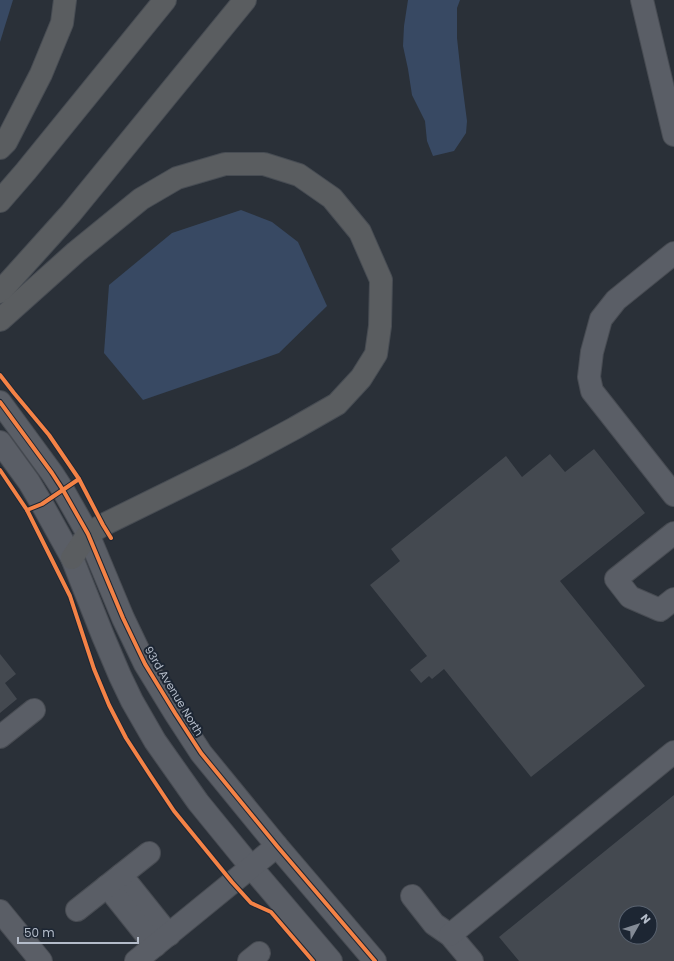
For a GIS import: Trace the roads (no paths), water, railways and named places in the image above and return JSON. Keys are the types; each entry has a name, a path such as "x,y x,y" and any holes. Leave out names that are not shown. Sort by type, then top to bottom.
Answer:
{"highway":[{"path":"0,148 6,142 42,74 62,23 65,0"},
{"path":"0,201 165,0"},
{"path":"0,292 71,213 245,0"},
{"path":"194,62 257,0"},
{"path":"0,320 76,252 141,199 177,178 225,164 264,164 299,175 332,198 360,232 381,280 380,326 376,354 361,378 337,404 227,464 103,525 88,534 72,558"}],"street":[{"path":"642,0 674,135"},
{"path":"674,253 616,300 601,319 592,352 588,377 592,391 674,494"},
{"name":"93rd Avenue North","path":"0,403 63,490 88,534 123,618 145,664 200,753 375,961"},
{"path":"0,442 39,498 72,558 120,676 132,701 155,741 198,802 251,868 330,961"},
{"path":"674,533 616,579 630,597 660,610 674,599"},
{"path":"0,737 34,710"},
{"path":"450,935 674,752"},
{"path":"136,961 277,846"},
{"path":"77,910 149,853"},
{"path":"114,880 162,940"},
{"path":"412,896 434,924 450,935 472,961"},
{"path":"0,911 41,961"}],"water":[{"path":"0,0 13,0 0,42"},
{"path":"408,0 460,0 457,8 457,38 467,121 466,133 454,151 433,156 427,141 425,121 412,95 403,46"},
{"path":"241,210 272,222 298,242 327,306 279,353 143,400 104,353 109,285 172,233"}]}
